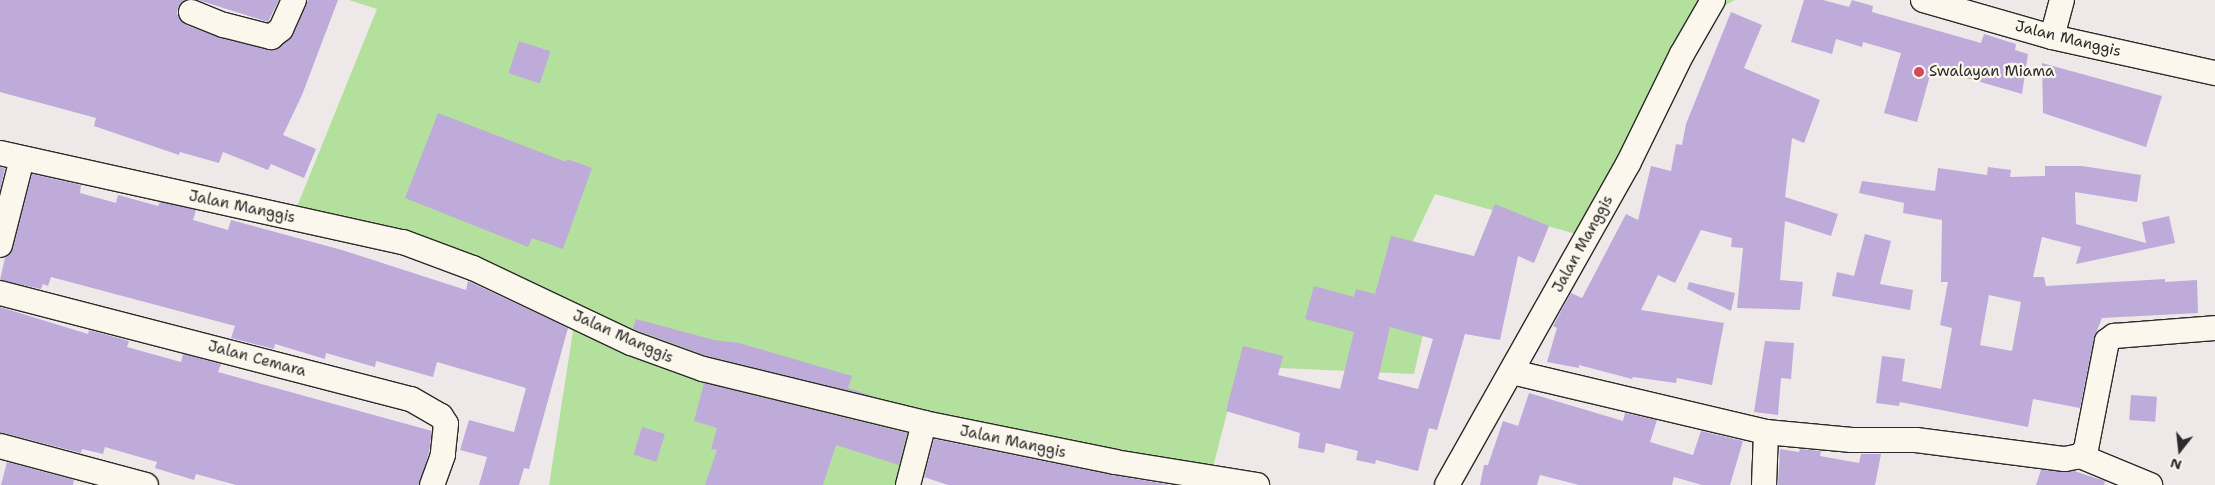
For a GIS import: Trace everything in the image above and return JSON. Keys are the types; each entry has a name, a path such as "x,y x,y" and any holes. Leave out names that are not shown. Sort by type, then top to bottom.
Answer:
{"street":[{"path":"191,12 224,25 271,37 281,29 294,0"},
{"name":"Jalan Manggis","path":"1447,485 1628,164 1682,54 1713,0"},
{"name":"Jalan Manggis","path":"1923,0 2052,37 2215,73"},
{"path":"2052,37 2062,0"},
{"path":"0,245 11,156"},
{"name":"Jalan Manggis","path":"11,156 403,242 473,268 670,359 924,423 1116,462 1257,485"},
{"name":"Jalan Cemara","path":"0,293 412,399 441,416 446,424 443,455 432,485"},
{"path":"2080,456 2088,442 2102,351 2107,341 2120,336 2215,328"},
{"path":"1512,372 1766,432 1852,440 1916,440 2065,459 2080,456 2150,485"},
{"path":"908,485 924,423"},
{"path":"1764,485 1766,432"},
{"path":"0,446 96,478 146,485"}],"green space":[{"path":"349,0 1735,0 1683,27 1583,236 1435,194 1393,284 1426,321 1414,374 1239,366 1212,471 1122,476 928,426 915,485 549,485 573,331 532,293 292,219 377,9"}],"building":[{"path":"0,0 185,0 178,7 177,14 186,25 221,38 273,50 293,35 308,0 338,0 302,95 283,135 316,149 304,178 271,164 268,170 223,152 219,163 180,152 179,155 94,126 96,118 0,92"},
{"path":"198,0 279,0 268,22"},
{"path":"1804,0 1823,0 1849,7 1852,0 1873,6 1872,12 1981,43 1984,34 2016,44 2015,50 2028,54 2022,94 1932,68 1917,122 1884,113 1901,53 1863,42 1862,47 1836,39 1832,54 1791,42"},
{"path":"1731,12 1762,25 1744,68 1820,100 1804,143 1792,138 1785,197 1838,214 1831,236 1785,221 1780,280 1803,282 1800,310 1737,308 1743,248 1731,247 1732,238 1701,230 1675,283 1658,275 1641,310 1724,323 1712,385 1677,378 1676,383 1633,377 1632,379 1579,365 1579,368 1547,362 1557,328 1553,326 1571,293 1582,298 1626,214 1638,220 1651,166 1671,171 1676,144 1682,145 1686,124"},
{"path":"519,41 550,51 540,84 508,73"},
{"path":"2042,63 2162,96 2146,147 2043,113"},
{"path":"438,113 566,162 567,159 592,168 563,249 532,238 528,247 405,198"},
{"path":"2045,166 2082,166 2141,175 2137,202 2075,192 2076,224 2146,243 2142,222 2169,216 2175,243 2076,264 2081,247 2042,237 2033,277 2044,277 2046,286 2165,279 2165,282 2197,280 2198,313 2102,318 2094,338 2080,408 2033,399 2028,427 1900,402 1899,406 1876,403 1882,356 1905,359 1902,381 1941,389 1952,328 1940,325 1948,282 1941,282 1942,220 1903,213 1904,203 1859,193 1862,181 1935,191 1938,168 1987,175 1988,167 2011,170 2010,177 2045,176","holes":["1989,295 2021,302 2012,351 1980,345"]},
{"path":"0,167 5,168 0,190"},
{"path":"32,174 81,185 80,193 116,203 118,195 158,206 160,202 196,210 193,220 228,230 231,220 342,250 466,290 468,281 568,328 529,469 524,468 519,485 479,485 487,457 460,450 469,420 514,432 526,388 437,362 433,377 376,361 375,367 326,353 325,359 275,344 274,349 231,338 235,326 51,277 48,286 43,284 41,289 0,280 5,258 13,248"},
{"path":"1495,204 1549,226 1534,263 1518,256 1500,340 1465,334 1437,430 1429,428 1418,471 1376,460 1375,464 1356,460 1358,451 1326,443 1324,453 1298,448 1300,433 1226,411 1243,346 1283,356 1278,375 1340,389 1354,332 1305,319 1314,286 1354,297 1356,289 1375,294 1391,236 1474,256","holes":["1390,327 1433,339 1418,389 1378,379"]},
{"path":"1865,234 1891,241 1880,284 1913,290 1910,310 1832,296 1837,272 1854,276"},
{"path":"1689,282 1735,293 1731,311 1687,289"},
{"path":"0,307 88,334 89,330 129,341 127,347 181,362 183,354 221,364 218,372 432,431 429,452 419,485 236,485 196,474 194,480 155,468 157,462 105,447 103,454 82,449 81,453 0,432"},
{"path":"636,319 714,340 739,343 852,376 848,388 882,399 707,356 633,329"},
{"path":"1765,341 1794,343 1791,379 1781,378 1778,415 1754,412"},
{"path":"704,383 907,433 899,465 836,445 823,485 705,485 717,450 711,449 717,428 694,421"},
{"path":"1529,393 1623,421 1625,413 1657,420 1650,442 1693,455 1701,431 1743,441 1730,485 1702,485 1674,477 1672,485 1579,485 1540,475 1537,485 1480,485 1484,465 1488,465 1503,421 1518,426"},
{"path":"2131,395 2157,397 2155,422 2129,420"},
{"path":"642,427 665,434 656,462 634,455"},
{"path":"934,439 1171,485 948,485 924,477"},
{"path":"1780,449 1799,452 1800,449 1821,451 1820,456 1859,463 1861,454 1881,454 1875,485 1778,485"},
{"path":"7,462 74,480 73,485 1,485"},
{"path":"2041,470 2074,471 2105,481 2104,485 2036,485"}],"place":[{"name":"Swalayan Miama","path":"1919,72"}]}
